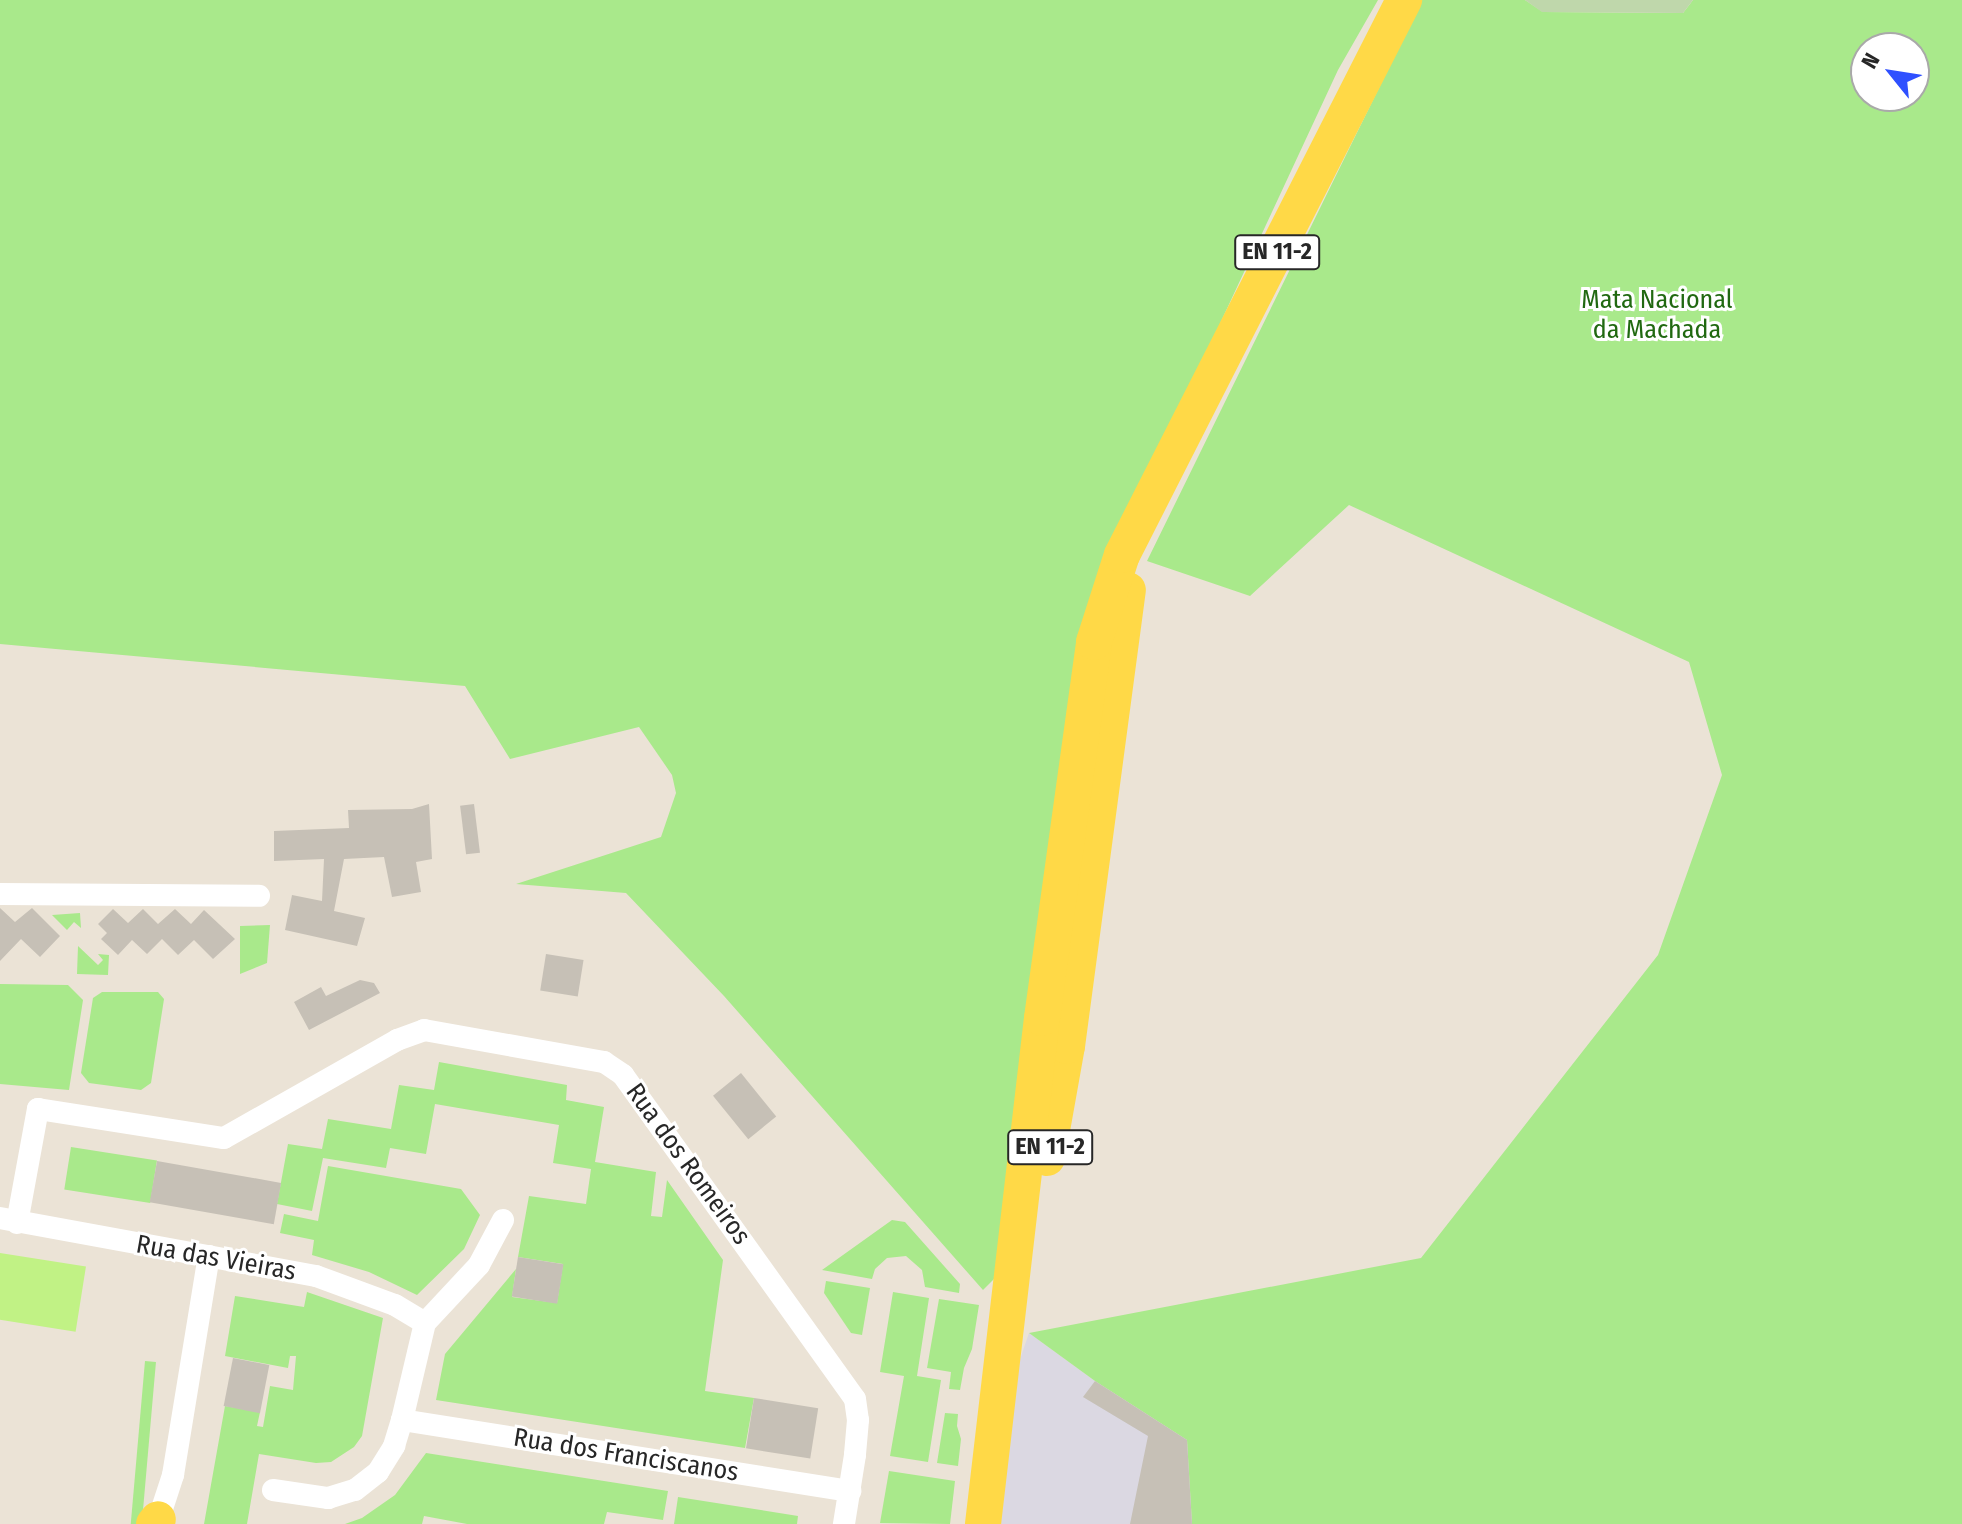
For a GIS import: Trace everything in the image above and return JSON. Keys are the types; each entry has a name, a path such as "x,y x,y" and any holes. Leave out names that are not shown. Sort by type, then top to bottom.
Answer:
{"main road":[{"name":"EN 11-2","path":"983,1524 1011,1308 1022,1179 1082,710 1094,642 1122,555 1404,0"}],"street":[{"path":"0,894 259,896"},
{"name":"Rua dos Romeiros","path":"8,1220 38,1109 224,1138 397,1040 424,1030 604,1062 623,1075 855,1399 858,1420 844,1524"},
{"name":"Rua das Vieiras","path":"8,1220 316,1276 395,1305 425,1323"},
{"path":"273,1490 328,1498 355,1490 378,1472 394,1446 425,1323 479,1265 503,1220"},
{"path":"166,1522 209,1256"},
{"name":"Rua dos Franciscanos","path":"402,1420 850,1491"}],"shaded area":[{"path":"1029,1333 1095,1381 1187,1440 1192,1524 999,1524 1016,1371"}],"green space":[{"path":"0,0 1378,0 1338,70 1091,601 999,1274 983,1290 724,996 626,893 516,884 661,837 676,793 672,775 639,727 510,759 465,686 0,644"},
{"name":"Mata Nacional da Machada","path":"1422,0 1525,0 1543,12 1683,13 1693,0 1962,0 1962,1524 1192,1524 1187,1440 1095,1381 1029,1333 1421,1258 1658,955 1722,775 1689,662 1349,505 1250,596 1147,561"},
{"path":"1525,0 1693,0 1683,13 1542,12"},
{"path":"80,913 81,928 74,922 67,930 52,915"},
{"path":"270,925 267,963 240,974 240,926"},
{"path":"78,946 98,965 103,960 98,954 109,955 108,975 77,974"},
{"path":"0,984 68,985 83,1000 69,1090 0,1084"},
{"path":"102,992 158,992 164,999 151,1083 141,1090 89,1083 81,1073 93,998"},
{"path":"439,1062 567,1085 566,1100 604,1107 595,1162 656,1172 651,1216 662,1217 667,1180 723,1260 705,1391 754,1398 745,1448 436,1400 445,1354 516,1269 512,1297 557,1303 563,1264 518,1257 529,1196 586,1204 591,1169 553,1163 559,1125 435,1104 426,1154 390,1148 386,1168 323,1158 312,1211 277,1204 288,1144 322,1149 328,1119 391,1129 399,1085 434,1090"},
{"path":"71,1147 157,1161 150,1203 64,1189"},
{"path":"328,1166 461,1189 480,1215 464,1249 417,1295 369,1272 312,1255 314,1240 280,1233 284,1214 318,1221"},
{"path":"892,1220 905,1222 960,1284 959,1293 925,1287 922,1270 906,1256 887,1258 875,1269 872,1279 822,1270"},
{"path":"0,1253 86,1267 76,1332 0,1320"},
{"path":"826,1281 870,1288 862,1335 851,1333 824,1293"},
{"path":"307,1292 383,1318 362,1436 354,1447 331,1462 316,1463 259,1454 247,1524 204,1524 225,1406 260,1412 257,1426 263,1427 270,1386 293,1390 296,1356 290,1356 288,1368 225,1356 235,1296 304,1307"},
{"path":"893,1292 929,1298 917,1376 941,1380 928,1462 890,1456 904,1376 880,1372"},
{"path":"939,1299 979,1305 972,1349 960,1390 949,1389 951,1372 927,1368"},
{"path":"145,1361 156,1362 142,1524 131,1524"},
{"path":"945,1413 958,1414 957,1426 961,1439 958,1466 937,1463"},
{"path":"426,1453 668,1491 663,1520 607,1512 604,1524 467,1524 424,1516 422,1524 345,1524 362,1518 395,1495"},
{"path":"889,1471 955,1481 950,1524 880,1523"},
{"path":"678,1497 798,1516 797,1524 674,1524"}],"building":[{"path":"429,804 432,859 416,862 421,892 392,897 384,857 344,859 334,911 365,918 357,946 285,930 292,895 322,901 324,859 274,861 274,831 349,828 348,810 412,809"},
{"path":"474,804 480,853 466,854 460,806"},
{"path":"0,908 15,922 32,908 60,936 40,957 21,939 0,961"},
{"path":"113,909 128,923 143,909 158,924 175,909 191,924 204,910 235,939 213,959 194,940 178,955 162,939 147,954 132,940 118,955 101,939 107,933 98,924"},
{"path":"546,954 584,960 578,996 540,991"},
{"path":"360,980 374,983 380,993 309,1030 294,1002 321,987 326,996"},
{"path":"741,1073 776,1117 748,1139 713,1096"},
{"path":"157,1161 281,1183 274,1224 150,1202"},
{"path":"518,1257 563,1264 557,1304 512,1297"},
{"path":"233,1358 269,1365 260,1413 224,1406"},
{"path":"1095,1381 1187,1440 1192,1524 1130,1524 1148,1436 1083,1397"},
{"path":"754,1398 818,1408 810,1459 746,1448"}]}
